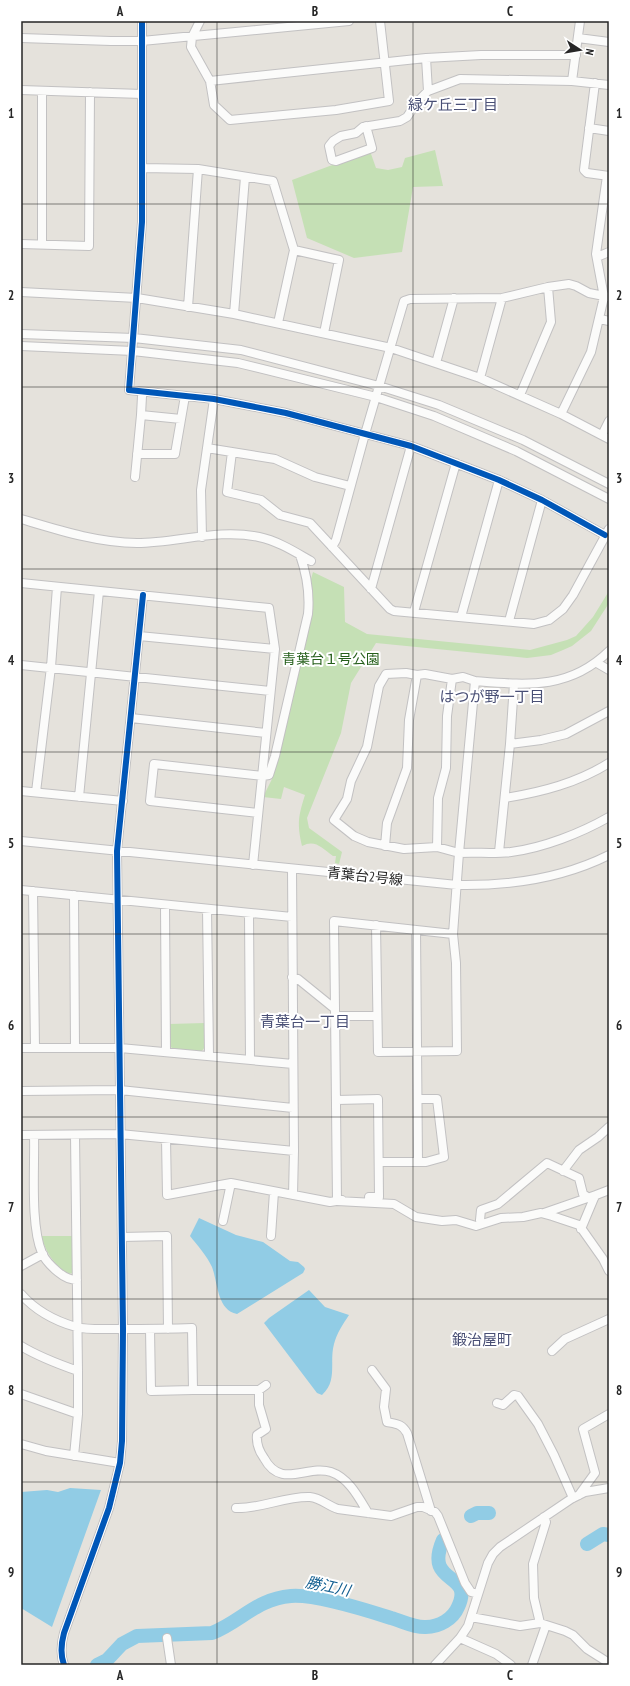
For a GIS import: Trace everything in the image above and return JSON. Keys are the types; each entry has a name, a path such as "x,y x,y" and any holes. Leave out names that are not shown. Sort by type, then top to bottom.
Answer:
{"street":[{"path":"142,21 142,222 129,390 214,399 286,413 411,446 499,480 607,532 573,595 563,609 549,620 534,624 394,611 390,609 310,523 280,515 261,500 227,492 232,452"},
{"path":"200,21 192,37 191,47 210,81 214,105 230,120 336,110 389,101 380,21"},
{"path":"252,21 253,30"},
{"path":"21,38 111,42 142,41 349,21"},
{"path":"572,81 580,21"},
{"path":"578,38 609,42"},
{"path":"210,81 426,58 481,55 576,54"},
{"path":"426,58 428,91"},
{"path":"366,126 372,148 336,161 332,160 329,146 333,140 341,136 356,133 363,126 400,121 407,117 417,102 428,91 460,79 572,81 609,85"},
{"path":"561,414 592,352 607,297 597,257 608,176 588,173 584,170 595,83"},
{"path":"21,90 142,94"},
{"path":"42,91 42,244"},
{"path":"21,244 90,246 90,92"},
{"path":"589,128 609,131"},
{"path":"143,168 198,169 273,180 294,250 278,323"},
{"path":"188,308 198,169"},
{"path":"234,314 245,177"},
{"path":"294,250 339,260 324,333"},
{"path":"597,257 609,252"},
{"path":"332,547 336,540 350,486 404,301 410,299 502,298 548,287 569,284 607,297"},
{"path":"520,395 551,322 548,287"},
{"path":"21,292 137,298 188,308 234,314 324,333 391,348 480,378 561,414 606,437 609,421"},
{"path":"436,362 454,298"},
{"path":"480,378 502,298"},
{"path":"600,319 609,321"},
{"path":"21,334 134,338 241,350 379,386 439,405 523,440 609,484"},
{"path":"21,346 133,351 238,363 376,397 434,416 516,451 609,499"},
{"path":"135,477 142,396"},
{"path":"138,454 174,454 185,396"},
{"path":"202,537 201,490 214,399"},
{"path":"141,415 180,419"},
{"path":"371,589 411,446"},
{"path":"207,448 275,459 315,477 350,486"},
{"path":"414,612 456,463"},
{"path":"461,617 499,480"},
{"path":"509,621 542,500"},
{"path":"21,519 55,529 107,541 138,543 234,535 259,537 276,542 312,561"},
{"path":"258,813 150,801 154,764 263,776 269,775 275,756 308,614 310,598 300,555"},
{"path":"21,583 269,608 275,649 253,865"},
{"path":"36,792 51,668 58,587"},
{"path":"79,797 99,591"},
{"path":"64,1665 61,1655 61,1646 64,1633 108,1508 120,1463 123,1414 123,1329 118,851 143,595"},
{"path":"139,636 275,649"},
{"path":"609,651 597,663 560,680 539,684 475,681 463,677 452,679 425,674 417,675 406,672 386,674 379,686 367,747 351,781 347,799 334,820 354,836 385,846 404,849 437,847 459,853 511,852 551,842 590,828 609,817"},
{"path":"597,663 609,670"},
{"path":"21,664 270,692"},
{"path":"385,846 387,823 407,768 409,720 417,675"},
{"path":"437,847 438,798 446,768 447,716 452,679"},
{"path":"376,925 378,1052 457,1051 456,963 453,934 456,885 475,681"},
{"path":"499,852 510,744 514,684"},
{"path":"510,744 541,740 566,734 609,711"},
{"path":"131,718 266,732"},
{"path":"505,798 538,793 567,784 598,770 609,763"},
{"path":"21,791 123,801"},
{"name":"青葉台2号線","path":"21,841 456,885 500,885 547,878 574,870 609,855"},
{"path":"292,868 293,1195"},
{"path":"21,890 118,899 249,914 292,917"},
{"path":"33,892 35,1048"},
{"path":"74,895 75,1048"},
{"path":"165,905 166,1052"},
{"path":"207,909 208,1056"},
{"path":"249,914 250,1060"},
{"path":"337,1201 334,921 453,934"},
{"path":"416,930 418,1162"},
{"path":"292,977 298,979 335,1012 377,1016"},
{"path":"21,1048 120,1048 293,1064"},
{"path":"21,1091 120,1090 293,1108"},
{"path":"166,1139 167,1195 231,1183 330,1202 354,1197 379,1197 378,1099 337,1100"},
{"path":"379,1162 426,1162 444,1157 437,1099 418,1099"},
{"path":"563,1171 579,1150 598,1137 609,1127"},
{"path":"21,1135 120,1134 294,1151"},
{"path":"34,1135 35,1218 37,1234 43,1254 55,1269 70,1280 77,1280"},
{"path":"74,1456 78,1414 75,1135"},
{"path":"480,1220 481,1210 498,1204 547,1163 578,1178 583,1194 593,1196"},
{"path":"223,1221 231,1183"},
{"path":"544,1214 609,1190"},
{"path":"271,1236 274,1192"},
{"path":"581,1229 593,1196"},
{"path":"337,1201 394,1204 416,1217 442,1221 456,1220 472,1226 501,1218 523,1217 541,1213 579,1226 603,1259 609,1271"},
{"path":"122,1237 166,1236 168,1329"},
{"path":"21,1266 43,1254"},
{"path":"21,1294 28,1302 55,1319 77,1327 123,1329 192,1328 193,1390"},
{"path":"552,1351 566,1339 609,1319"},
{"path":"150,1329 151,1391 262,1388 259,1406 266,1429 257,1435 256,1443 266,1462 278,1472 294,1476 310,1471 320,1470 339,1476 357,1495 368,1513"},
{"path":"21,1346 56,1364 78,1371"},
{"path":"372,1370 386,1389 384,1407 387,1422 398,1424 403,1427 407,1433 431,1510"},
{"path":"21,1394 78,1414"},
{"path":"498,1403 503,1405 514,1395 518,1396 541,1430 576,1496"},
{"path":"435,1665 460,1638 468,1626 488,1563 493,1554 500,1547 576,1496 595,1473 583,1430 609,1414"},
{"path":"21,1444 46,1451 120,1463"},
{"path":"576,1496 609,1488"},
{"path":"236,1508 250,1508 297,1498 310,1497 320,1499 332,1507 391,1516 417,1507 423,1507 431,1510 438,1516 465,1583 471,1592 478,1594"},
{"path":"532,1665 543,1624 534,1598 533,1564 546,1522 544,1517"},
{"path":"471,1617 520,1626 543,1624 565,1631 573,1635 587,1649 609,1663"},
{"path":"167,1638 170,1665"},
{"path":"460,1638 496,1654 511,1665"}],"green space":[{"path":"435,150 443,186 413,187 402,252 354,258 307,238 292,180 370,151 376,168 388,170 402,167 405,158"},
{"name":"青葉台１号公園","path":"313,572 344,587 345,622 367,634 530,650 567,640 576,636 593,617 609,591 609,603 591,631 572,646 551,655 527,658 376,643 351,683 341,733 307,818 309,828 342,852 339,864 335,863 336,856 333,856 318,845 311,843 302,846 299,832 299,820 305,795 284,787 281,799 263,797 273,777 289,706 312,594 311,579"},
{"path":"205,1023 205,1047 201,1052 173,1049 170,1046 169,1024"},
{"path":"41,1236 73,1236 73,1273 68,1274 54,1262 45,1247"}],"water":[{"path":"199,1218 236,1235 263,1242 290,1261 298,1262 305,1269 303,1273 237,1314 230,1311 222,1302 219,1295 210,1263 190,1236"},
{"path":"309,1290 325,1307 349,1315 335,1340 332,1377 327,1390 322,1395 317,1393 264,1323"},
{"path":"70,1488 101,1490 52,1627 21,1608 21,1492 47,1490 58,1492"}],"waterway":[{"name":"勝江川","path":"471,1516 477,1513 489,1513"},
{"name":"勝江川","path":"587,1544 603,1534 609,1535"},
{"name":"勝江川","path":"97,1665 107,1660 122,1644 137,1636 212,1633 232,1623 268,1601 291,1596 314,1597 341,1603 417,1626 436,1626 445,1622 453,1615 458,1607 461,1596 460,1588 443,1572 439,1565 439,1555 443,1540"}],"cycle path":[{"path":"142,21 142,222 129,390 214,399 286,413 411,446 499,480 542,500 605,535"},
{"path":"64,1665 61,1649 64,1633 109,1508 120,1463 122,1441 123,1329 117,851 143,595"}],"district":[{"name":"緑ケ丘三丁目","path":"453,104"},
{"name":"はつが野一丁目","path":"492,696"},
{"name":"青葉台一丁目","path":"305,1021"},
{"name":"鍛治屋町","path":"482,1339"}]}
